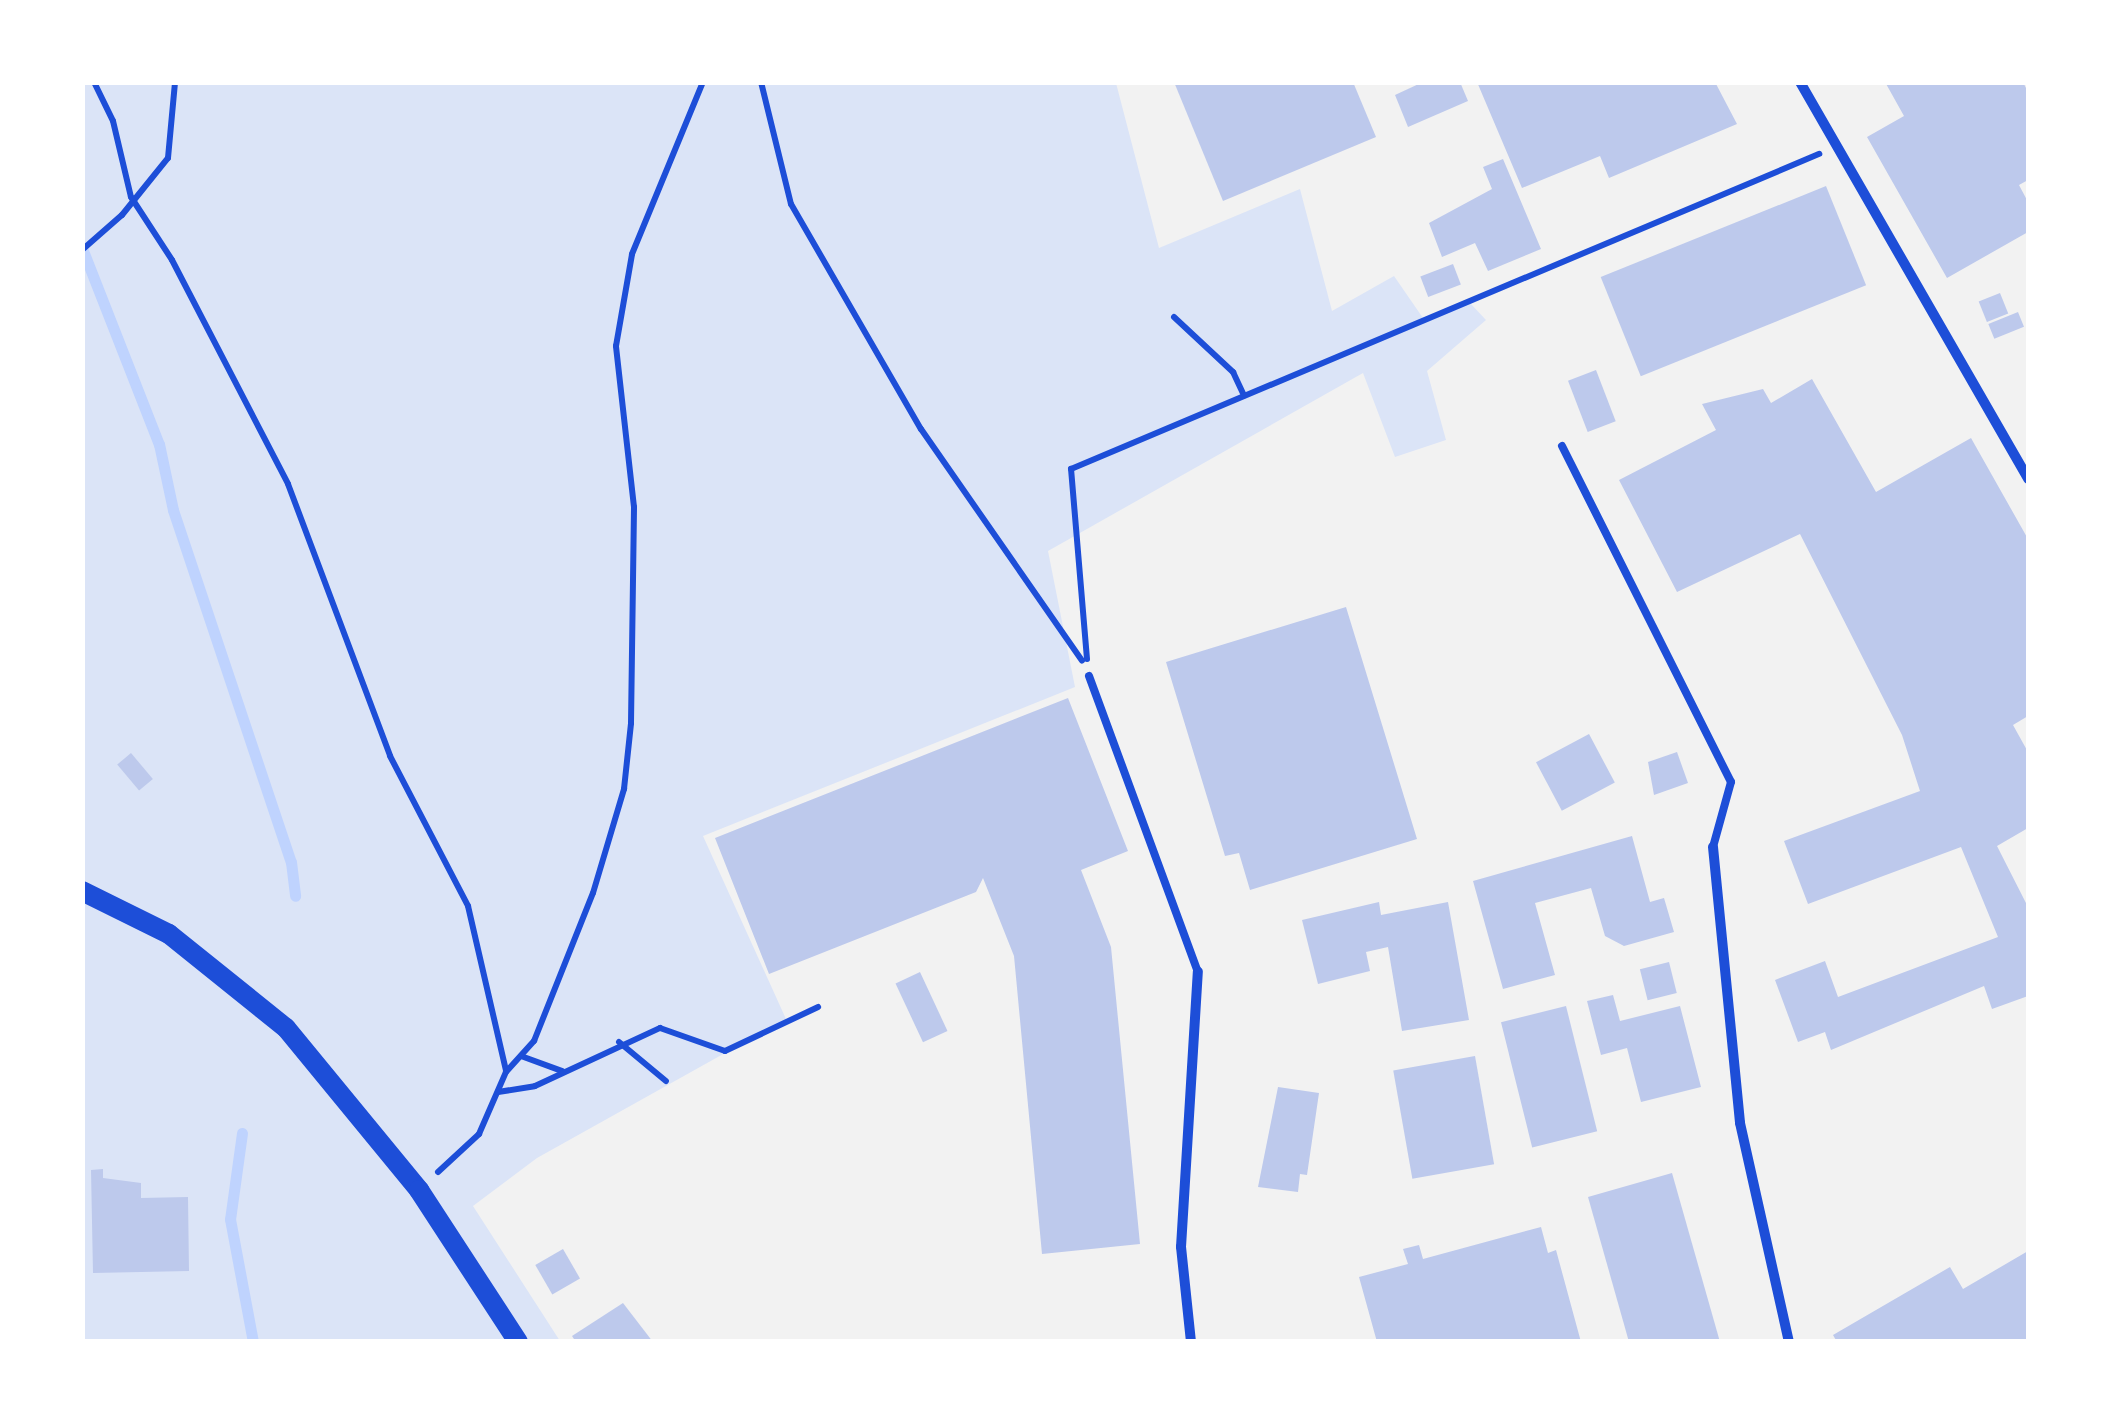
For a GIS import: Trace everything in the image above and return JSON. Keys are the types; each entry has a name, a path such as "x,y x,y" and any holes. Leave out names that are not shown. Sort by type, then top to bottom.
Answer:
{"main road":[{"path":"82,891 170,934 286,1028 419,1190 518,1342"}],"street":[{"path":"1800,82 2028,479"},
{"path":"1713,847 1740,1123 1788,1342"},
{"path":"1191,1342 1181,1248 1198,972"}],"lane":[{"path":"1562,446 1731,782 1713,847"},
{"path":"1089,676 1198,972"}],"path":[{"path":"94,82 113,121 131,197 172,260 288,484 390,756 468,906 506,1072"},
{"path":"82,250 103,234 168,158 176,82"},
{"path":"419,1190 479,1134 506,1072 534,1041 593,893 624,789 631,722 634,507 616,346 632,254 703,82"},
{"path":"762,82 790,204 921,429 1089,676"},
{"path":"1089,676 1071,469 1837,146"},
{"path":"1174,317 1233,372 1244,396"},
{"path":"498,1092 518,1092 618,1042 660,1028 725,1052 818,1008"},
{"path":"618,1042 666,1081"},
{"path":"520,1056 564,1071"}],"shaded area":[{"path":"82,83 1116,83 1159,248 1300,189 1332,311 1394,276 1423,318 1470,303 1486,320 1427,371 1446,440 1395,457 1363,373 1048,551 1075,687 703,836 786,1019 537,1158 473,1206 560,1341 83,1341"}],"building":[{"path":"1174,82 1353,82 1376,137 1223,201"},
{"path":"1423,82 1460,82 1468,101 1408,127 1395,95"},
{"path":"1477,82 1715,82 1737,124 1609,178 1600,156 1522,188"},
{"path":"1885,82 2023,82 2028,92 2028,180 2019,185 2028,202 2028,232 1947,278 1867,137 1904,116"},
{"path":"1503,159 1541,249 1488,271 1475,243 1442,257 1429,223 1492,189 1483,167"},
{"path":"1826,186 1866,285 1641,376 1601,277"},
{"path":"1453,264 1461,285 1428,297 1420,277"},
{"path":"2000,293 2008,313 1987,322 1979,302"},
{"path":"2018,312 2024,327 1994,339 1988,324"},
{"path":"1596,370 1616,421 1588,432 1568,381"},
{"path":"1812,379 1876,492 1971,438 2028,539 2028,716 2013,725 2028,752 2028,828 1997,846 2028,907 2028,996 1992,1009 1984,986 1831,1050 1825,1032 1798,1042 1775,980 1825,961 1838,997 1998,937 1961,847 1808,904 1784,841 1920,791 1902,735 1800,534 1677,592 1619,480 1716,430 1702,404 1763,389 1771,403"},
{"path":"1346,607 1417,839 1250,890 1239,853 1225,856 1166,662"},
{"path":"1068,698 1128,851 1081,870 1111,947 1140,1244 1042,1254 1014,956 983,878 976,892 769,974 715,838"},
{"path":"1589,734 1615,783 1562,811 1536,762"},
{"path":"1677,752 1688,783 1654,795 1648,762"},
{"path":"131,753 153,779 139,791 117,765"},
{"path":"1632,836 1650,902 1664,898 1674,932 1624,946 1605,936 1591,888 1535,903 1555,975 1503,989 1473,881"},
{"path":"1379,902 1381,915 1448,902 1469,1020 1402,1031 1388,947 1366,952 1370,971 1318,984 1302,920"},
{"path":"1669,962 1677,993 1648,1000 1640,969"},
{"path":"920,972 947,1031 923,1042 896,983"},
{"path":"1613,995 1620,1021 1680,1006 1701,1087 1641,1102 1627,1048 1601,1055 1587,1001"},
{"path":"1566,1006 1597,1131 1532,1147 1501,1022"},
{"path":"1475,1056 1494,1164 1412,1179 1393,1070"},
{"path":"1278,1087 1319,1093 1307,1175 1300,1174 1298,1192 1258,1187"},
{"path":"103,1169 103,1178 141,1183 141,1198 188,1197 189,1271 93,1273 91,1170"},
{"path":"1672,1173 1720,1342 1629,1342 1588,1197"},
{"path":"1541,1227 1548,1253 1556,1250 1581,1342 1377,1342 1359,1277 1408,1264 1403,1249 1419,1245 1423,1259"},
{"path":"563,1249 580,1278 552,1294 535,1265"},
{"path":"2028,1251 2028,1342 1837,1342 1833,1335 1950,1267 1963,1289"},
{"path":"623,1303 653,1342 576,1342 572,1336"}],"waterway":[{"path":"82,248 159,444 173,510 291,862 295,896"},
{"path":"242,1133 230,1219 253,1342"}]}
